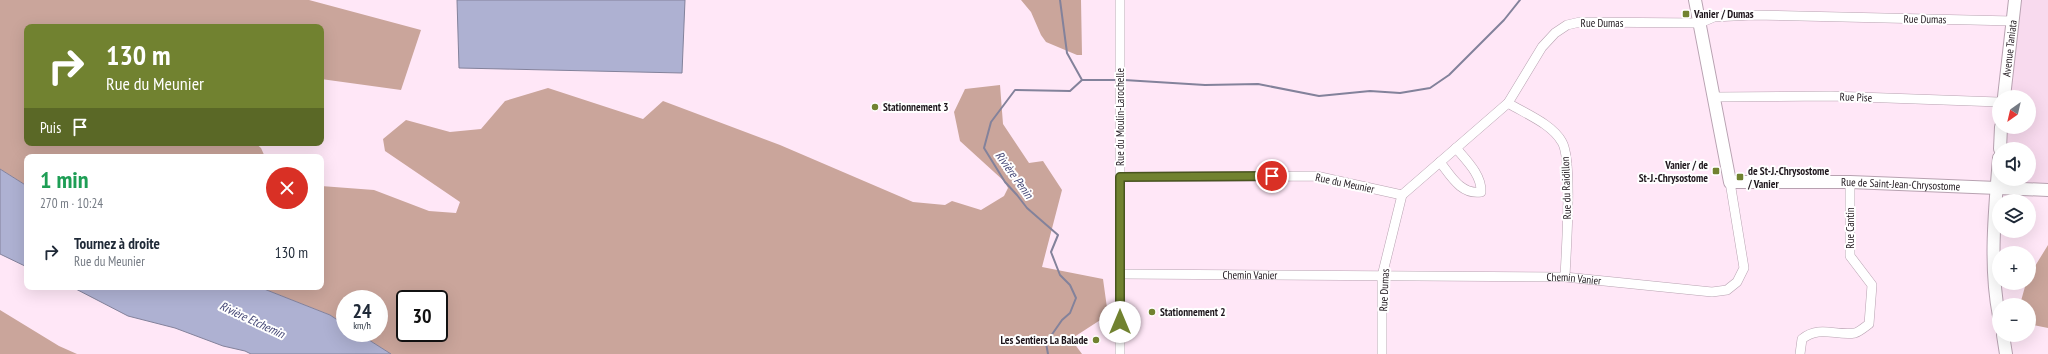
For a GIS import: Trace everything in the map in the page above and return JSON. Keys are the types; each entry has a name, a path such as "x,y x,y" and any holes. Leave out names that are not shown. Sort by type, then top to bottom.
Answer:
{"street":[{"name":"Rue du Moulin-Larochelle","path":"1120,0 1120,354"},
{"name":"Chemin Vanier","path":"1120,274 1565,277 1712,292 1727,290 1737,282 1744,268 1730,182 1695,0"},
{"name":"Avenue Taniata","path":"2005,90 2015,0"},
{"name":"Rue Dumas","path":"1382,354 1382,276 1402,195 1508,103 1542,47 1555,33 1567,25 1580,22 1700,23 1714,17 1753,15 2013,21"},
{"name":"Rue Pise","path":"1714,97 1831,96 1992,102"},
{"name":"Rue du Raidillon","path":"1508,103 1552,130 1563,143 1566,161 1568,213 1565,277"},
{"path":"1440,162 1462,189 1472,193 1481,192 1482,186 1476,172 1456,148"},
{"name":"Rue du Meunier","path":"1120,177 1316,176 1402,195"},
{"name":"Rue de Saint-Jean-Chrysostome","path":"1730,182 1850,182 2048,190"},
{"name":"Rue Cantin","path":"1800,354 1802,339 1809,334 1819,331 1856,333 1869,324 1872,285 1850,256 1850,182"},
{"path":"1996,298 1994,262 1997,188"},
{"path":"2004,342 2006,354"}],"shaded area":[{"path":"0,0 309,0 421,30 401,90 324,79 324,24 24,24 24,146 259,146 264,154 24,154 24,184 0,169"},
{"path":"1021,0 1081,0 1082,55 1077,55 1046,42 1041,35 1031,12"},
{"path":"2014,0 2048,0 2048,189 1997,188 1997,186 2036,186 2036,142 2001,142 2002,134 2036,134 2036,90 2006,90"},
{"path":"1000,85 1003,124 1029,163 1043,161 1062,190 1042,267 1103,279 1108,315 1071,339 1082,354 391,354 372,342 388,342 388,290 336,290 336,319 330,315 267,290 324,290 324,186 374,190 429,211 456,213 460,202 385,151 383,139 406,120 450,132 481,129 505,101 548,88 643,119 663,101 780,145 913,202 945,205 952,201 981,210 1004,196 1008,188 1005,182 960,141 954,112 965,89"},
{"path":"2048,245 2048,328 2036,325 2036,298 2022,298 2024,290 2036,290 2036,265"},
{"path":"0,310 59,346 77,354 0,354"}],"water":[{"path":"457,0 685,0 682,73 459,68"},
{"path":"0,169 24,184 24,266 0,254"},
{"name":"Rivière Etchemin","path":"78,290 267,290 330,315 336,319 336,342 372,342 391,354 251,354 245,351 223,346 175,328 128,316"}],"waterway":[{"name":"Rivière Penin","path":"1048,354 1046,343 1062,320 1070,313 1076,298 1070,285 1060,275 1051,252 1058,235 1027,208 1005,182 984,148 991,122 1015,90 1070,91 1082,80 1067,53 1060,0"},
{"path":"1124,80 1205,85 1258,84 1319,96 1370,91 1400,93 1430,88 1449,75 1504,20 1520,0"},
{"path":"1082,80 1117,80"}],"place":[{"name":"Vanier / Dumas","path":"1686,14"},
{"name":"Stationnement 3","path":"875,107"},
{"name":"Vanier / de St-J.-Chrysostome","path":"1716,171"},
{"name":"de St-J.-Chrysostome / Vanier","path":"1740,177"},
{"name":"Stationnement 2","path":"1152,312"},
{"name":"Les Sentiers La Balade","path":"1096,340"}],"route":[{"path":"1120,322 1120,177 1272,176"}]}
